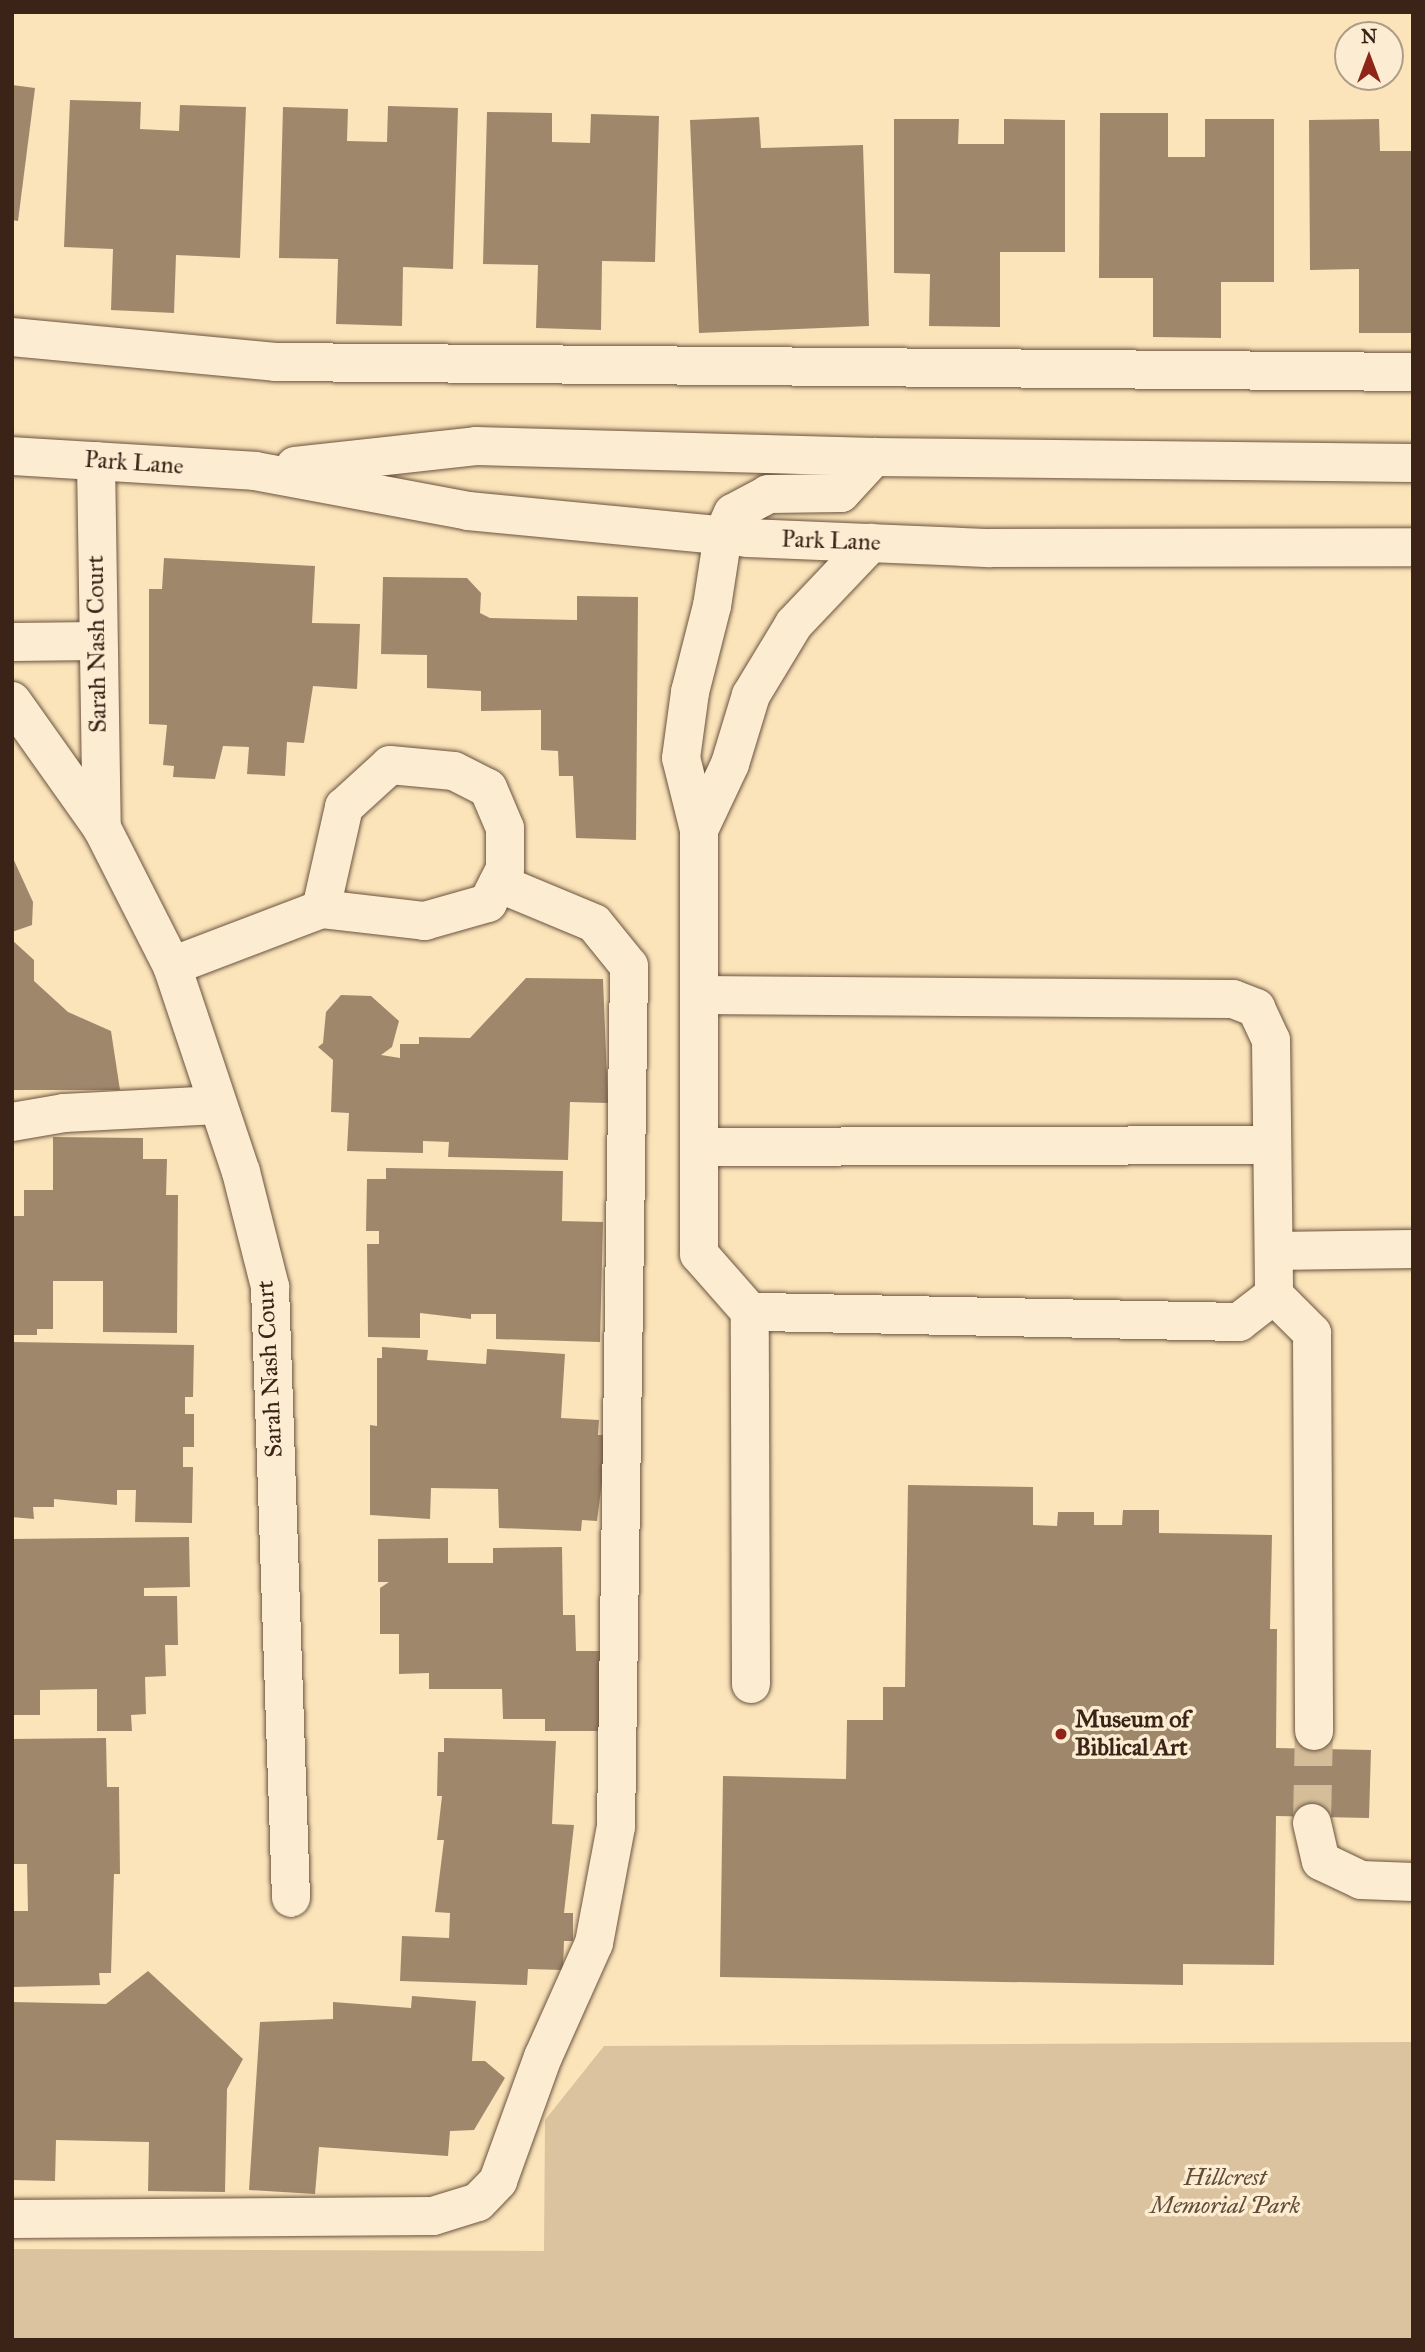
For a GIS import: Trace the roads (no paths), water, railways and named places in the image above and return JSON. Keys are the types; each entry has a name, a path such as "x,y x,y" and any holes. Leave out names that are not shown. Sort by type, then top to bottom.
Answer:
{"street":[{"path":"12,337 275,362 1413,372"},
{"name":"Park Lane","path":"255,471 476,446 874,457 1413,463"},
{"name":"Park Lane","path":"12,456 255,471 468,511 723,535 991,548 1413,547"},
{"path":"751,1684 750,1312 699,1254 698,830 681,758 690,692 712,606 723,535 733,513 768,494 841,493 874,457"},
{"name":"Sarah Nash Court","path":"96,461 102,828"},
{"path":"698,830 730,764 751,695 794,624 871,542"},
{"path":"12,642 97,641"},
{"name":"Sarah Nash Court","path":"12,701 102,828 172,966 218,1105 270,1287 291,1898"},
{"path":"172,966 321,909 425,921 488,902 505,869 505,828 488,788 454,771 390,765 344,807 321,909"},
{"path":"12,2219 433,2216 478,2202 498,2181 543,2057 594,1943 616,1827 629,966 594,923 498,883"},
{"path":"698,995 1233,999 1256,1009 1271,1040 1273,1295 1312,1334 1314,1731"},
{"path":"12,1122 64,1112 218,1105"},
{"path":"699,1147 1272,1145"},
{"path":"1273,1251 1413,1249"},
{"path":"750,1312 1239,1322 1273,1295"},
{"path":"1312,1823 1321,1861 1361,1880 1413,1882"}],"tunnel":[{"path":"1312,1823 1314,1731"}],"place":[{"name":"Museum of Biblical Art","path":"1061,1734"}],"park label":[{"name":"Hillcrest Memorial Park","path":"1225,2192"}]}
